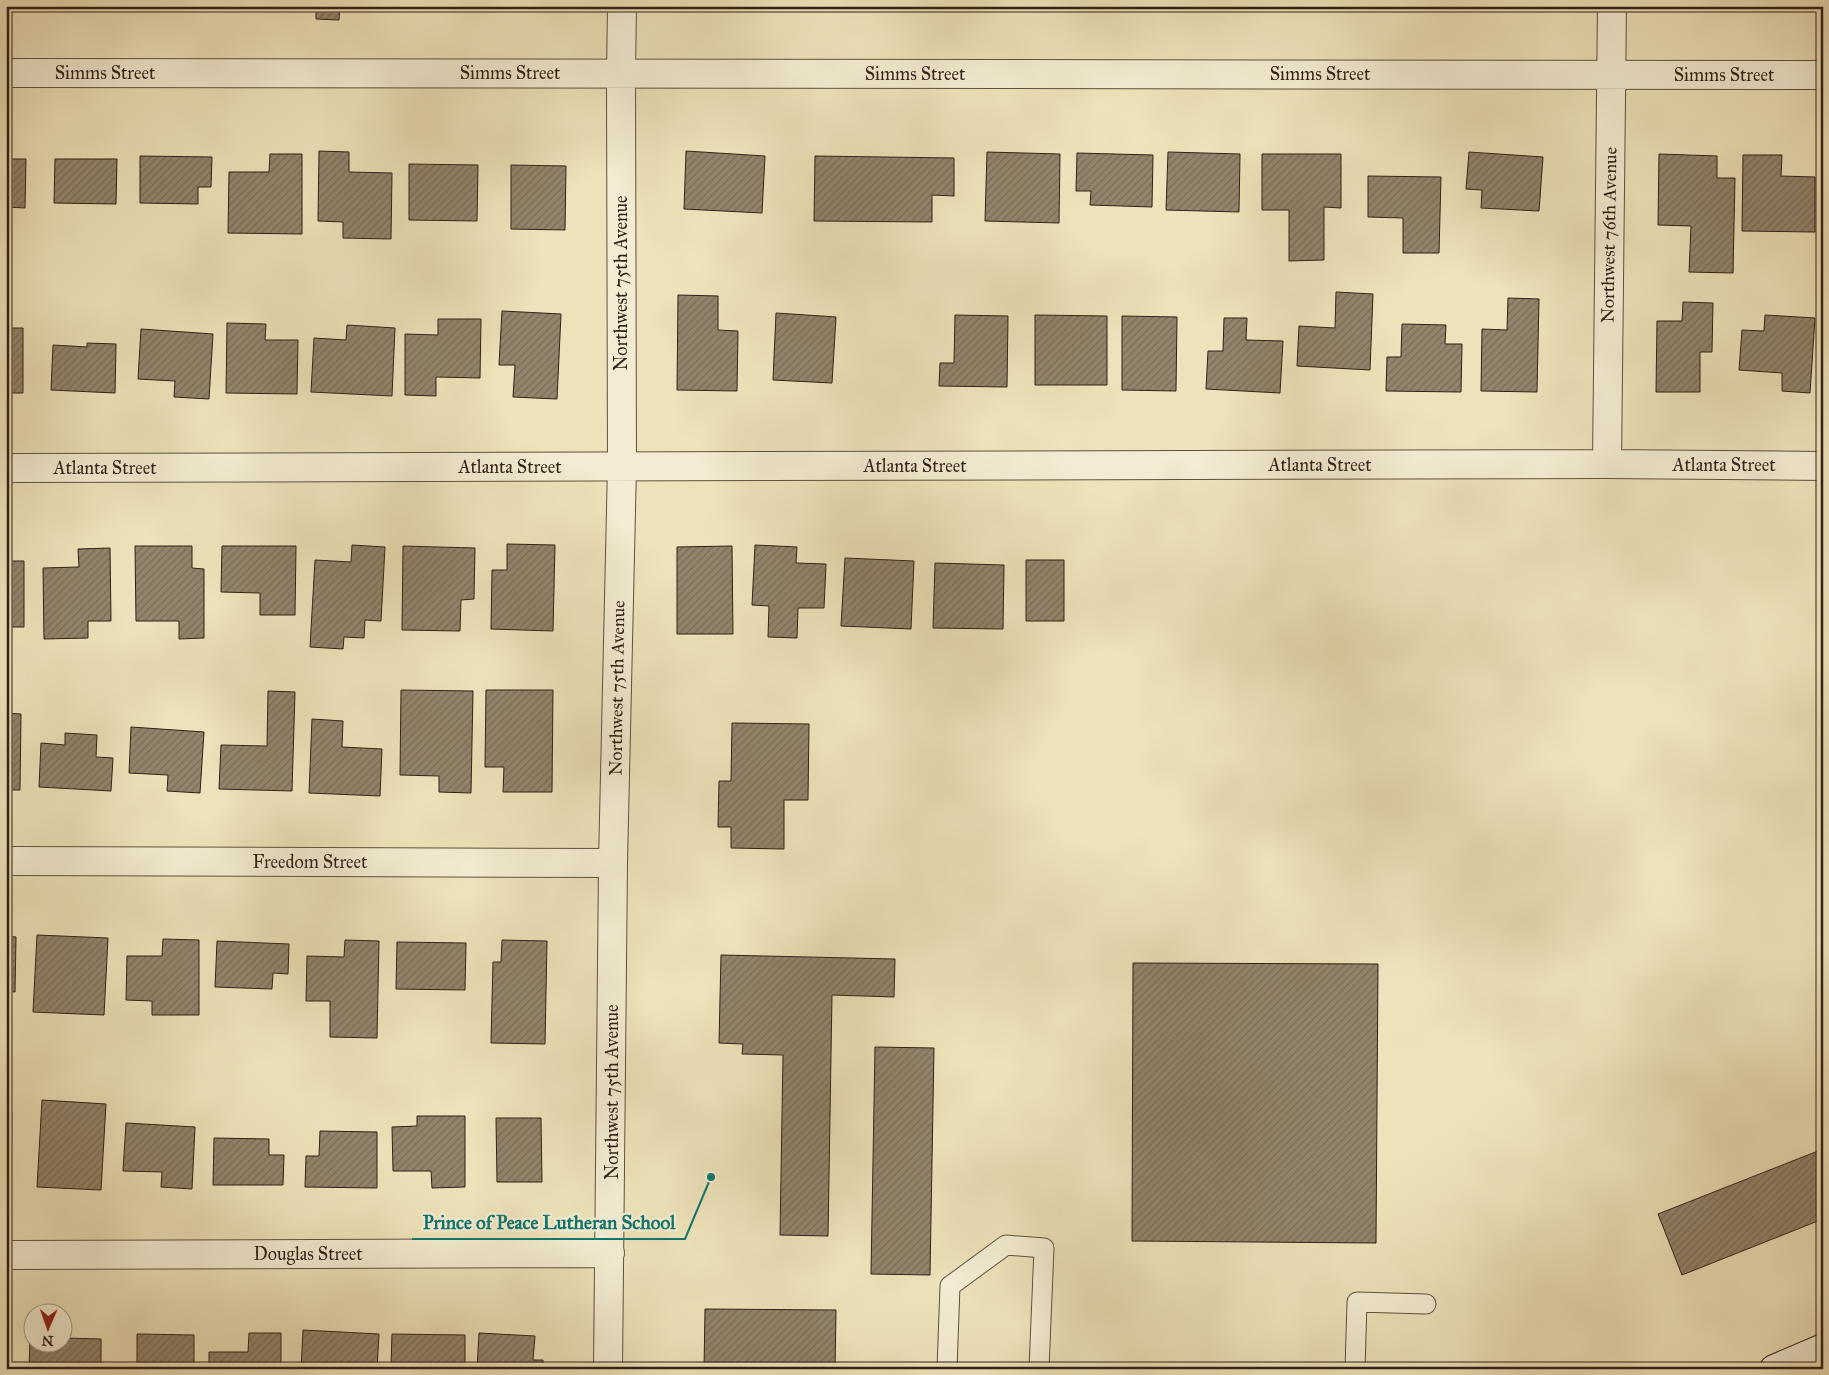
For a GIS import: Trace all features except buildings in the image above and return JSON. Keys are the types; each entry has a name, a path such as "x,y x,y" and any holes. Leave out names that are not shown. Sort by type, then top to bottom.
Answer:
{"street":[{"name":"Northwest 75th Avenue","path":"608,1369 614,863 622,466 622,6"},
{"name":"Northwest 76th Avenue","path":"1607,464 1612,6"},
{"name":"Simms Street","path":"6,73 1823,75"},
{"name":"Atlanta Street","path":"6,468 1607,464 1823,466"},
{"name":"Freedom Street","path":"6,861 614,863"},
{"name":"Douglas Street","path":"6,1255 610,1253"},
{"path":"1774,1369 1823,1348"}],"lane":[{"path":"947,1369 950,1286 1006,1245 1044,1248 1039,1369"},
{"path":"1355,1369 1357,1302 1426,1304"}],"place":[{"name":"Prince of Peace Lutheran School","path":"711,1177"}]}
